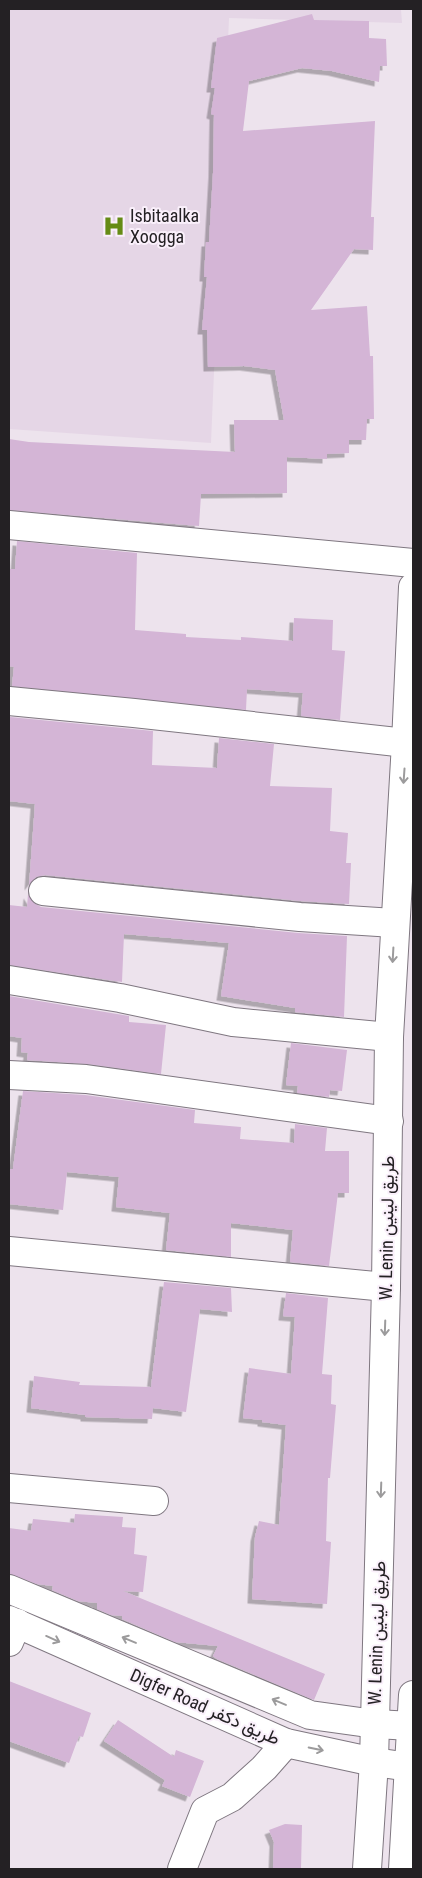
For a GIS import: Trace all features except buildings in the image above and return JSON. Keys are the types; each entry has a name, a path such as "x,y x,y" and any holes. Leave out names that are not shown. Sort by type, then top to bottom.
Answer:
{"street":[{"path":"9,525 413,563"},
{"name":"W. Lenin طريق لينين","path":"367,1869 374,1762 386,1286 389,1037 413,587"},
{"path":"9,701 406,743"},
{"path":"43,891 300,917 394,923"},
{"path":"9,980 120,998 233,1022 389,1037"},
{"path":"9,1075 86,1078 389,1121"},
{"path":"9,1251 386,1286"},
{"path":"9,1488 154,1501"},
{"name":"Digfer Road طريق دكفر","path":"9,1589 310,1715 374,1724 413,1726"},
{"name":"Digfer Road طريق دكفر","path":"12,1628 286,1743 374,1762 410,1767"},
{"path":"404,1869 413,1726 413,1695"},
{"path":"182,1869 205,1811 232,1797 264,1768 286,1743"}],"shaded area":[{"name":"Isbitaalka Xoogga","path":"9,9 401,9 402,23 229,18 211,443 9,429"}],"place":[{"name":"Isbitaalka Xoogga","path":"114,226"}]}
